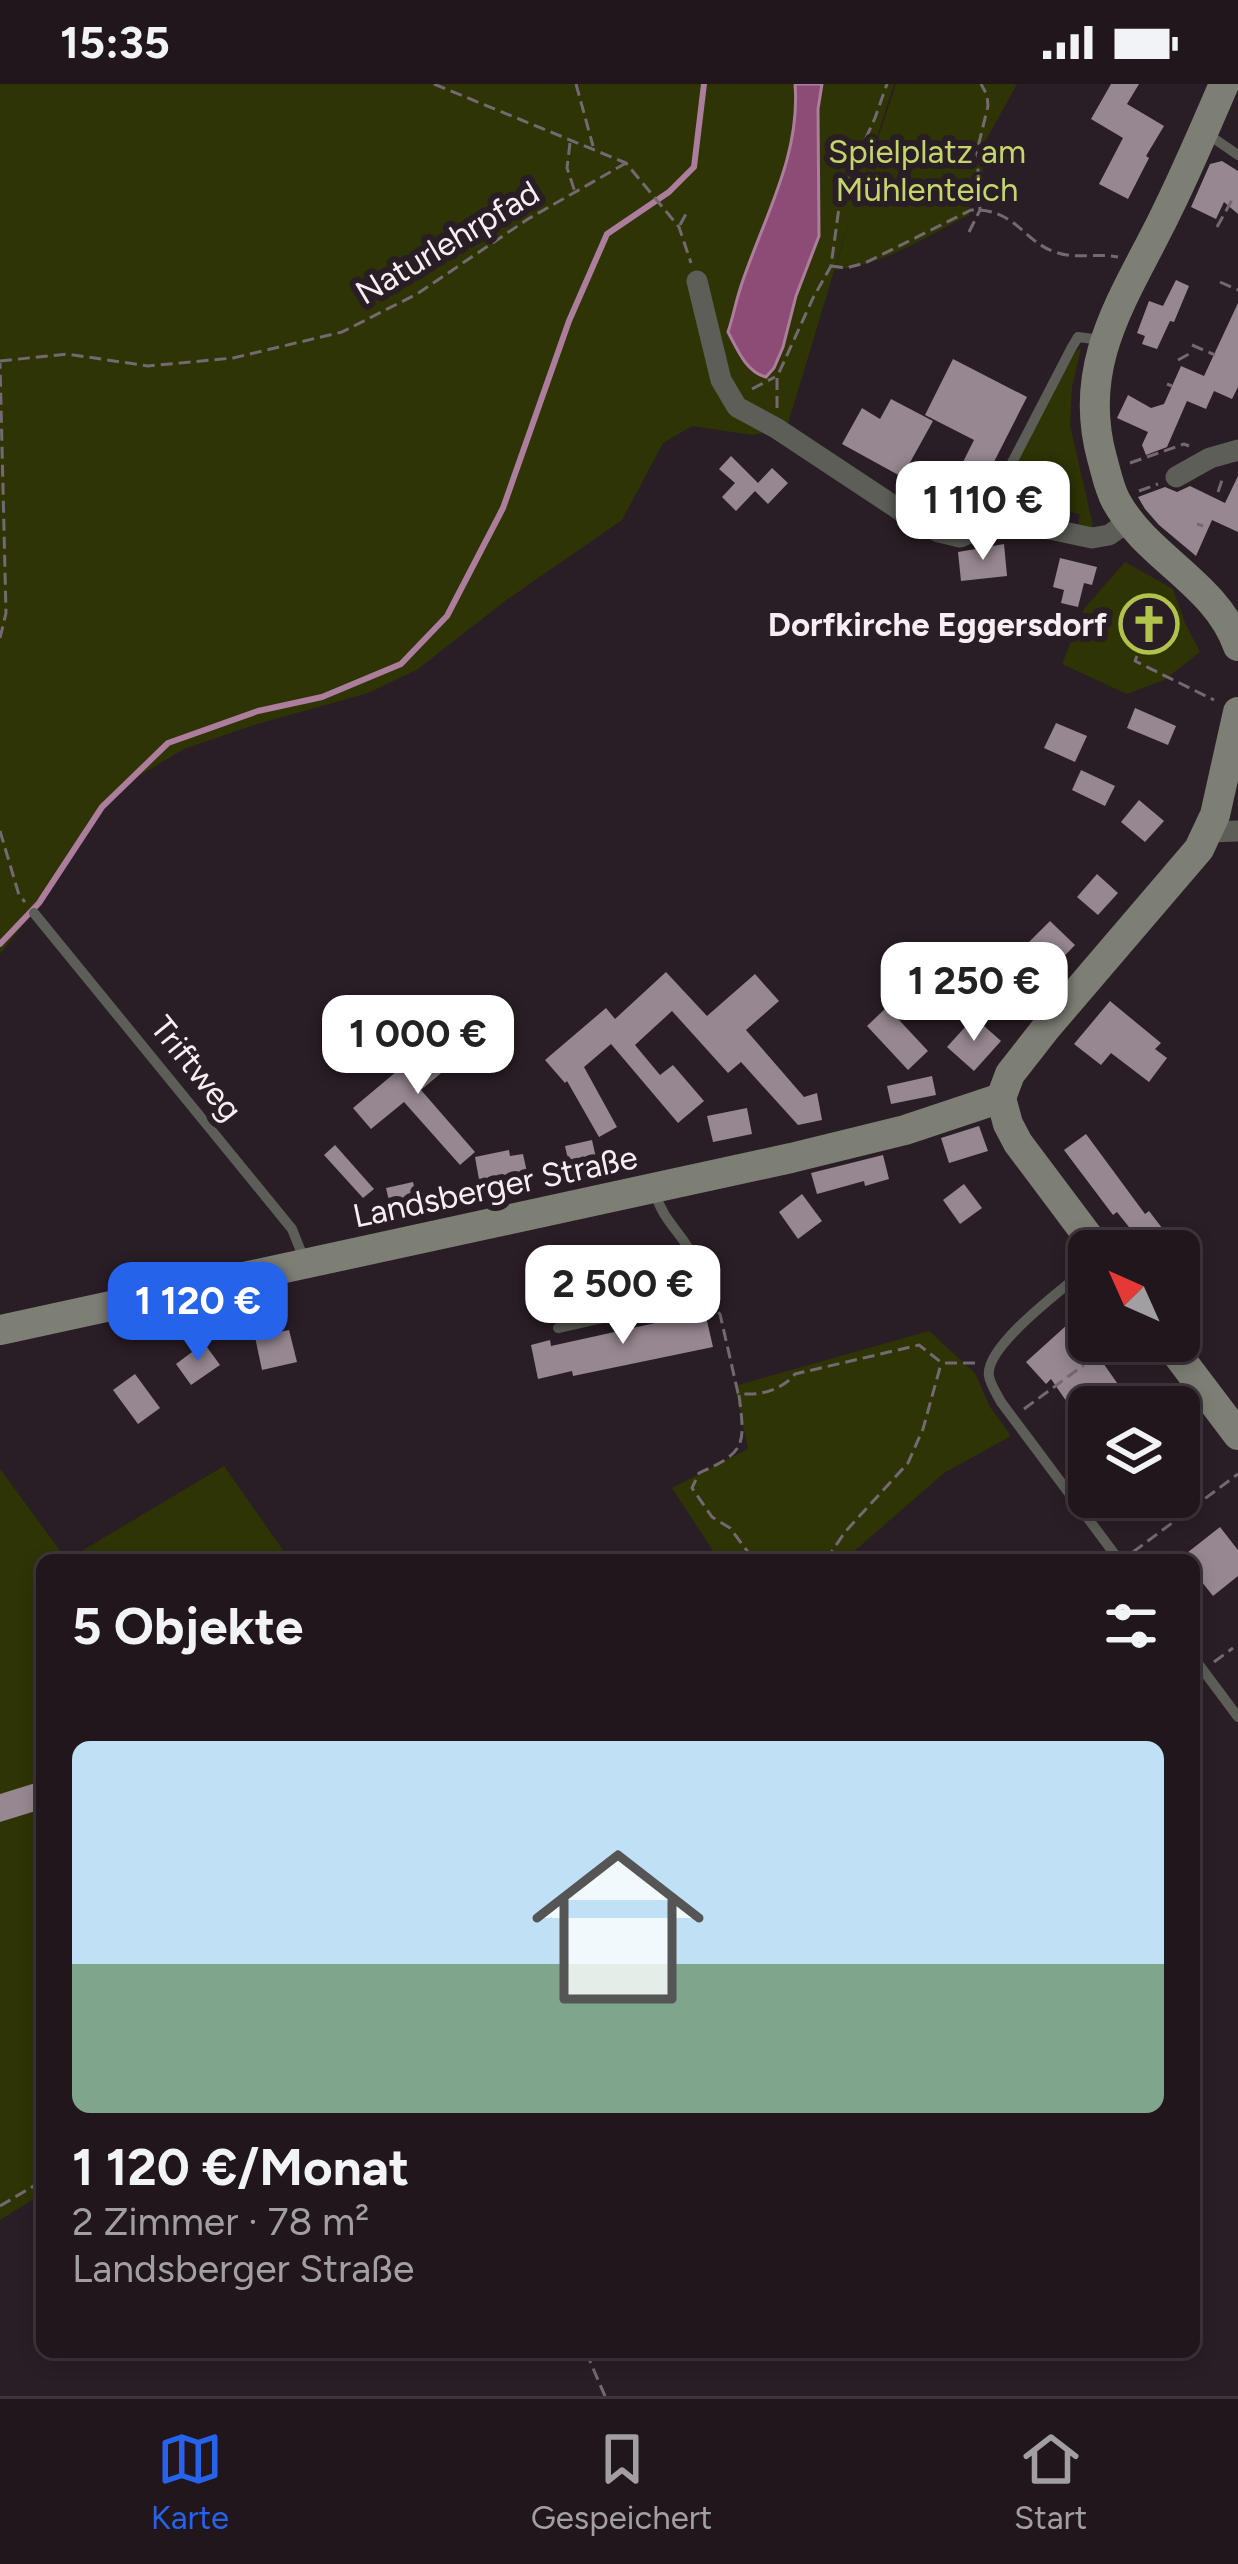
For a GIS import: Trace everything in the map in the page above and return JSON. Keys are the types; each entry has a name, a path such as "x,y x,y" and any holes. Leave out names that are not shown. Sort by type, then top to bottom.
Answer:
{"main road":[{"path":"1224,84 1104,341 1095,392 1098,444 1114,497 1206,595 1238,646"},
{"path":"1083,1230 1018,1143 1001,1098 1010,1074 1199,849 1223,831 1215,815 1232,709"},
{"name":"Landsberger Straße","path":"0,1330 905,1130 1001,1098"},
{"path":"1183,1362 1238,1435"}],"street":[{"path":"698,281 721,380 737,407 915,520 960,537 1003,519 1091,538 1109,535 1129,508"},
{"path":"1176,476 1210,458 1238,451"}],"lane":[{"path":"1203,132 1238,155"},
{"path":"1003,519 1002,482 1078,337 1104,341"},
{"name":"Triftweg","path":"32,911 292,1229 306,1264"},
{"path":"558,1328 682,1300 695,1291 696,1260 658,1207 654,1188"},
{"path":"1068,1286 1004,1342 990,1363 988,1376 1000,1402 1116,1554"},
{"path":"1200,1666 1238,1717"}],"path":[{"path":"434,84 626,163 680,227 698,281"},
{"path":"575,84 593,148"},
{"path":"776,428 777,377 831,266 841,193 886,84"},
{"path":"968,232 980,210 977,151 988,106 981,84"},
{"path":"571,141 567,168 576,194"},
{"name":"Naturlehrpfad","path":"0,362 68,354 148,366 233,358 342,332 417,294 528,219 626,163"},
{"path":"1216,226 1232,200"},
{"path":"831,266 865,263 971,210 1014,221 1061,254 1126,259"},
{"path":"680,227 687,212"},
{"path":"1220,282 1238,290"},
{"path":"1192,345 1215,356"},
{"path":"1178,360 1189,354"},
{"path":"0,362 6,614 0,638"},
{"path":"733,400 777,377"},
{"path":"1117,468 1184,444 1210,458"},
{"path":"1129,508 1176,476"},
{"path":"0,609 6,614"},
{"path":"1137,656 1135,661 1232,709"},
{"path":"0,831 20,895 32,911"},
{"path":"695,1291 720,1314 738,1393 741,1441 730,1460 699,1473 692,1488 712,1517 730,1528 750,1554"},
{"path":"738,1393 785,1386 795,1374 919,1345 942,1363 990,1363"},
{"path":"830,1554 908,1463 942,1363"},
{"path":"1013,1418 1084,1365"},
{"path":"1129,1554 1238,1474"},
{"path":"1062,1483 1068,1479"},
{"path":"1203,1670 1233,1648"},
{"path":"0,2206 36,2185"},
{"path":"589,2358 605,2396"}],"green space":[{"name":"Spielplatz am Mühlenteich","path":"0,84 795,84 787,162 741,286 783,347 807,224 822,84 894,84 855,206 896,84 1017,84 981,149 985,196 970,204 969,215 887,256 835,270 853,208 787,427 753,435 692,426 663,443 622,520 418,669 368,693 184,749 127,783 90,819 49,891 0,954"},
{"path":"1081,348 1070,425 1094,530 1078,528 1080,514 1035,504 1031,518 1019,514 1008,499 1009,478"},
{"path":"1125,562 1173,589 1200,652 1164,680 1127,694 1062,664 1084,609"},
{"path":"929,1331 975,1373 990,1407 1011,1436 944,1473 851,1554 715,1554 672,1488 748,1449 735,1386"},
{"path":"224,1466 286,1554 78,1554"},
{"path":"0,1469 63,1554 36,1554 36,2198 0,2220"}],"shaded area":[{"path":"795,84 822,84 819,236 783,347 766,377 748,365 728,332 786,162"}],"building":[{"path":"1111,84 1139,84 1127,104 1164,126 1128,199 1099,184 1123,138 1091,119"},
{"path":"1222,161 1238,171 1238,214 1224,202 1216,219 1191,207 1210,164"},
{"path":"1176,280 1189,286 1174,322 1170,321 1157,349 1142,344 1145,336 1137,333 1149,301 1163,306"},
{"path":"1238,303 1238,387 1232,399 1214,391 1206,409 1187,401 1167,447 1146,455 1142,445 1148,432 1117,418 1128,395 1151,408 1164,404 1181,366 1204,376"},
{"path":"953,359 1027,397 971,507 947,494 974,440 925,415"},
{"path":"891,399 933,421 902,477 842,444 862,408 880,419"},
{"path":"731,456 758,483 772,468 788,483 768,504 755,491 736,511 722,497 735,483 719,469"},
{"path":"1238,476 1238,532 1212,520 1196,556 1159,525 1138,497 1165,487 1177,492 1190,486 1225,503"},
{"path":"1004,544 1007,576 961,581 958,552"},
{"path":"1060,558 1097,567 1092,585 1084,583 1078,607 1061,603 1064,590 1053,587"},
{"name":"Dorfkirche Eggersdorf","path":"1153,594 1172,608 1155,652 1126,641 1143,596"},
{"path":"1135,708 1176,726 1168,745 1127,728"},
{"path":"1056,723 1087,736 1075,762 1044,748"},
{"path":"1081,770 1115,786 1105,806 1072,790"},
{"path":"1139,800 1164,821 1145,842 1121,822"},
{"path":"1097,874 1118,893 1098,915 1077,897"},
{"path":"1050,921 1075,945 1051,970 1026,945"},
{"path":"666,972 707,1016 755,974 779,1001 746,1030 804,1097 817,1093 822,1120 798,1125 741,1062 728,1073 672,1011 635,1045 660,1075 673,1065 704,1101 678,1123 611,1044 584,1067 617,1127 599,1137 567,1081 545,1060 606,1008 615,1019"},
{"path":"1110,1001 1161,1043 1155,1049 1167,1058 1149,1082 1111,1053 1101,1065 1074,1044"},
{"path":"887,1007 928,1051 908,1070 867,1026"},
{"path":"974,1017 1001,1041 974,1071 947,1047"},
{"path":"440,1035 459,1058 421,1090 475,1152 460,1165 404,1102 371,1129 353,1108"},
{"path":"932,1076 936,1095 891,1104 887,1086"},
{"path":"747,1108 752,1134 713,1142 707,1116"},
{"path":"979,1126 988,1151 949,1163 941,1138"},
{"path":"1086,1134 1145,1214 1149,1211 1164,1230 1131,1230 1117,1212 1113,1215 1064,1150"},
{"path":"592,1140 599,1171 572,1177 565,1146"},
{"path":"335,1145 374,1189 363,1198 324,1155"},
{"path":"509,1150 510,1156 523,1154 530,1186 482,1196 475,1157"},
{"path":"883,1155 889,1179 817,1194 811,1173"},
{"path":"413,1182 420,1212 393,1218 386,1188"},
{"path":"964,1184 982,1208 960,1224 943,1200"},
{"path":"802,1194 822,1221 798,1239 779,1212"},
{"path":"705,1312 713,1347 538,1379 531,1345 550,1340 551,1346"},
{"path":"1068,1324 1068,1362 1102,1362 1119,1386 1068,1386 1068,1404 1051,1379 1046,1384 1026,1362"},
{"path":"289,1330 297,1362 262,1370 255,1337"},
{"path":"204,1343 220,1365 191,1385 176,1364"},
{"path":"135,1374 160,1408 138,1424 113,1390"},
{"path":"1220,1527 1238,1550 1238,1576 1213,1596 1200,1580 1200,1554 1186,1554"},
{"path":"36,1783 36,1811 0,1822 0,1794"}],"waterway":[{"path":"0,944 39,903 102,807 168,743 258,711 322,697 401,664 447,616 503,508 569,321 607,234 669,192 694,167 704,84"}],"place":[{"name":"Dorfkirche Eggersdorf","path":"1149,624"}]}
